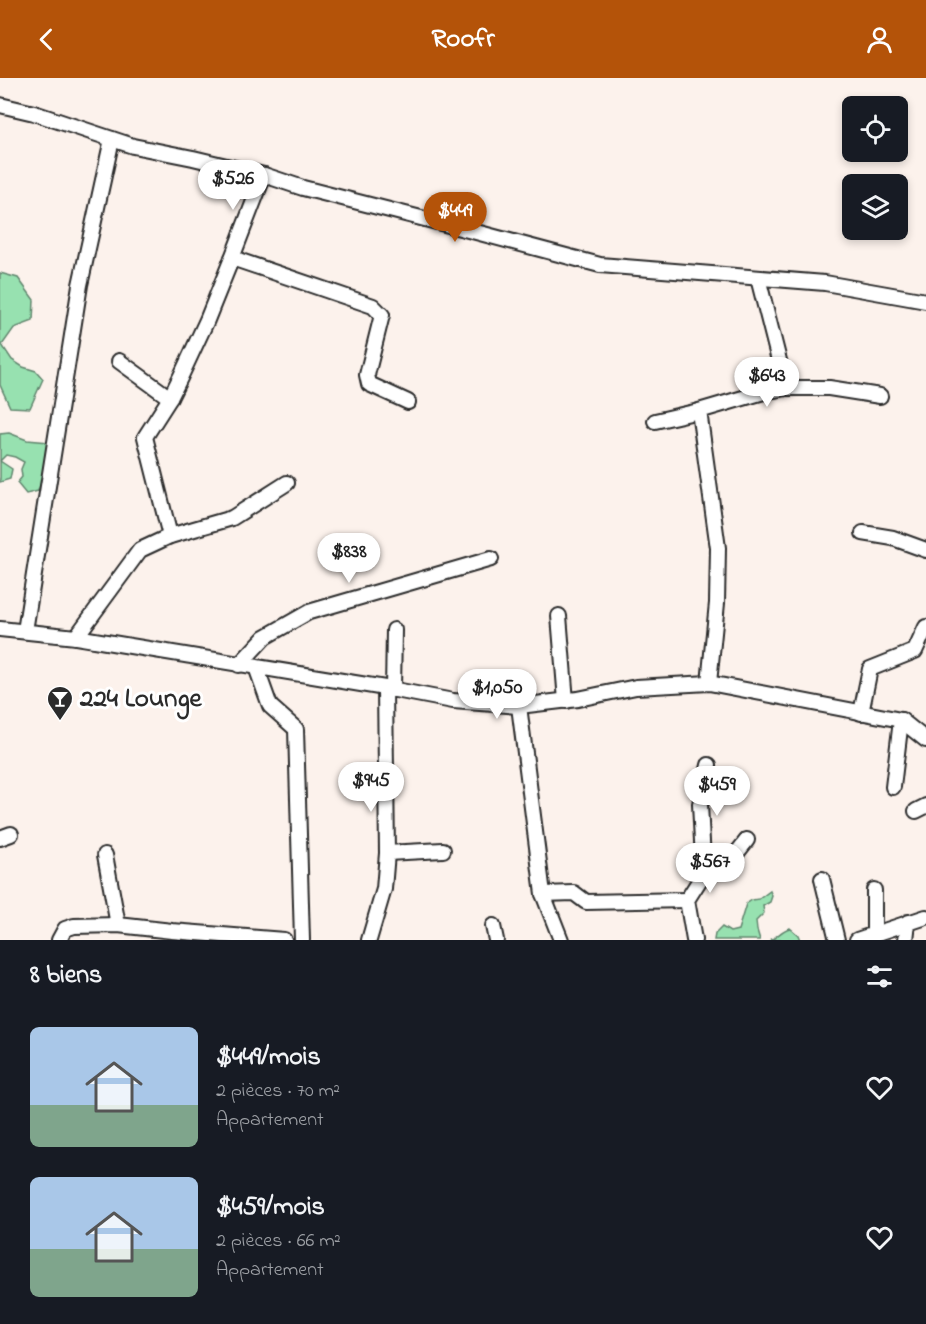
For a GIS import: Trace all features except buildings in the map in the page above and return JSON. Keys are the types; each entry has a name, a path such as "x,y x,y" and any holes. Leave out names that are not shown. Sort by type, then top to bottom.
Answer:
{"street":[{"path":"0,105 34,113 133,146 264,175 303,188 600,265 825,283 926,301"},
{"path":"26,631 80,285 112,139"},
{"path":"170,536 145,437 170,398 207,320 264,175"},
{"path":"232,258 373,306 382,315 367,375 369,384 408,402"},
{"path":"758,278 786,388"},
{"path":"119,360 170,398"},
{"path":"655,421 786,388 829,388 880,396"},
{"path":"699,411 718,548 717,613 709,682"},
{"path":"76,637 140,550 170,536 232,518 287,483"},
{"path":"863,533 893,538 926,550"},
{"path":"239,665 265,637 309,612 491,559"},
{"path":"559,616 566,700"},
{"path":"861,713 870,669 915,651 926,627"},
{"path":"0,630 76,637 389,689 453,702 519,706 636,687 709,682 901,720 926,740"},
{"path":"369,940 384,889 387,853 389,689 394,630"},
{"path":"256,668 270,706 296,729 302,940"},
{"path":"519,706 543,894 561,940"},
{"path":"893,787 901,720"},
{"path":"706,870 703,860 700,804 709,765"},
{"path":"694,940 687,900 706,870 736,854 747,840"},
{"path":"387,853 442,850"},
{"path":"105,855 118,925"},
{"path":"822,879 837,940"},
{"path":"874,890 874,934"},
{"path":"543,894 574,892 586,902 687,900"},
{"path":"857,940 926,917"},
{"path":"906,940 908,922"},
{"path":"59,940 65,929 74,926 118,925 172,936 284,940"}],"green space":[{"path":"0,273 18,278 34,300 33,321 14,328 2,345 12,360 36,371 43,379 30,408 10,407 0,385"},
{"path":"9,433 27,440 49,442 44,473 38,491 26,494 17,483 22,477 21,469 24,462 6,455 0,461 0,434"},
{"path":"0,461 12,469 10,479 0,482"},
{"path":"770,891 772,896 770,902 763,906 764,913 756,921 760,940 714,940 715,934 722,927 730,932 738,930 746,904"},
{"path":"790,928 800,940 770,940 784,930"}],"place":[{"name":"224 Lounge","path":"60,722"}]}
